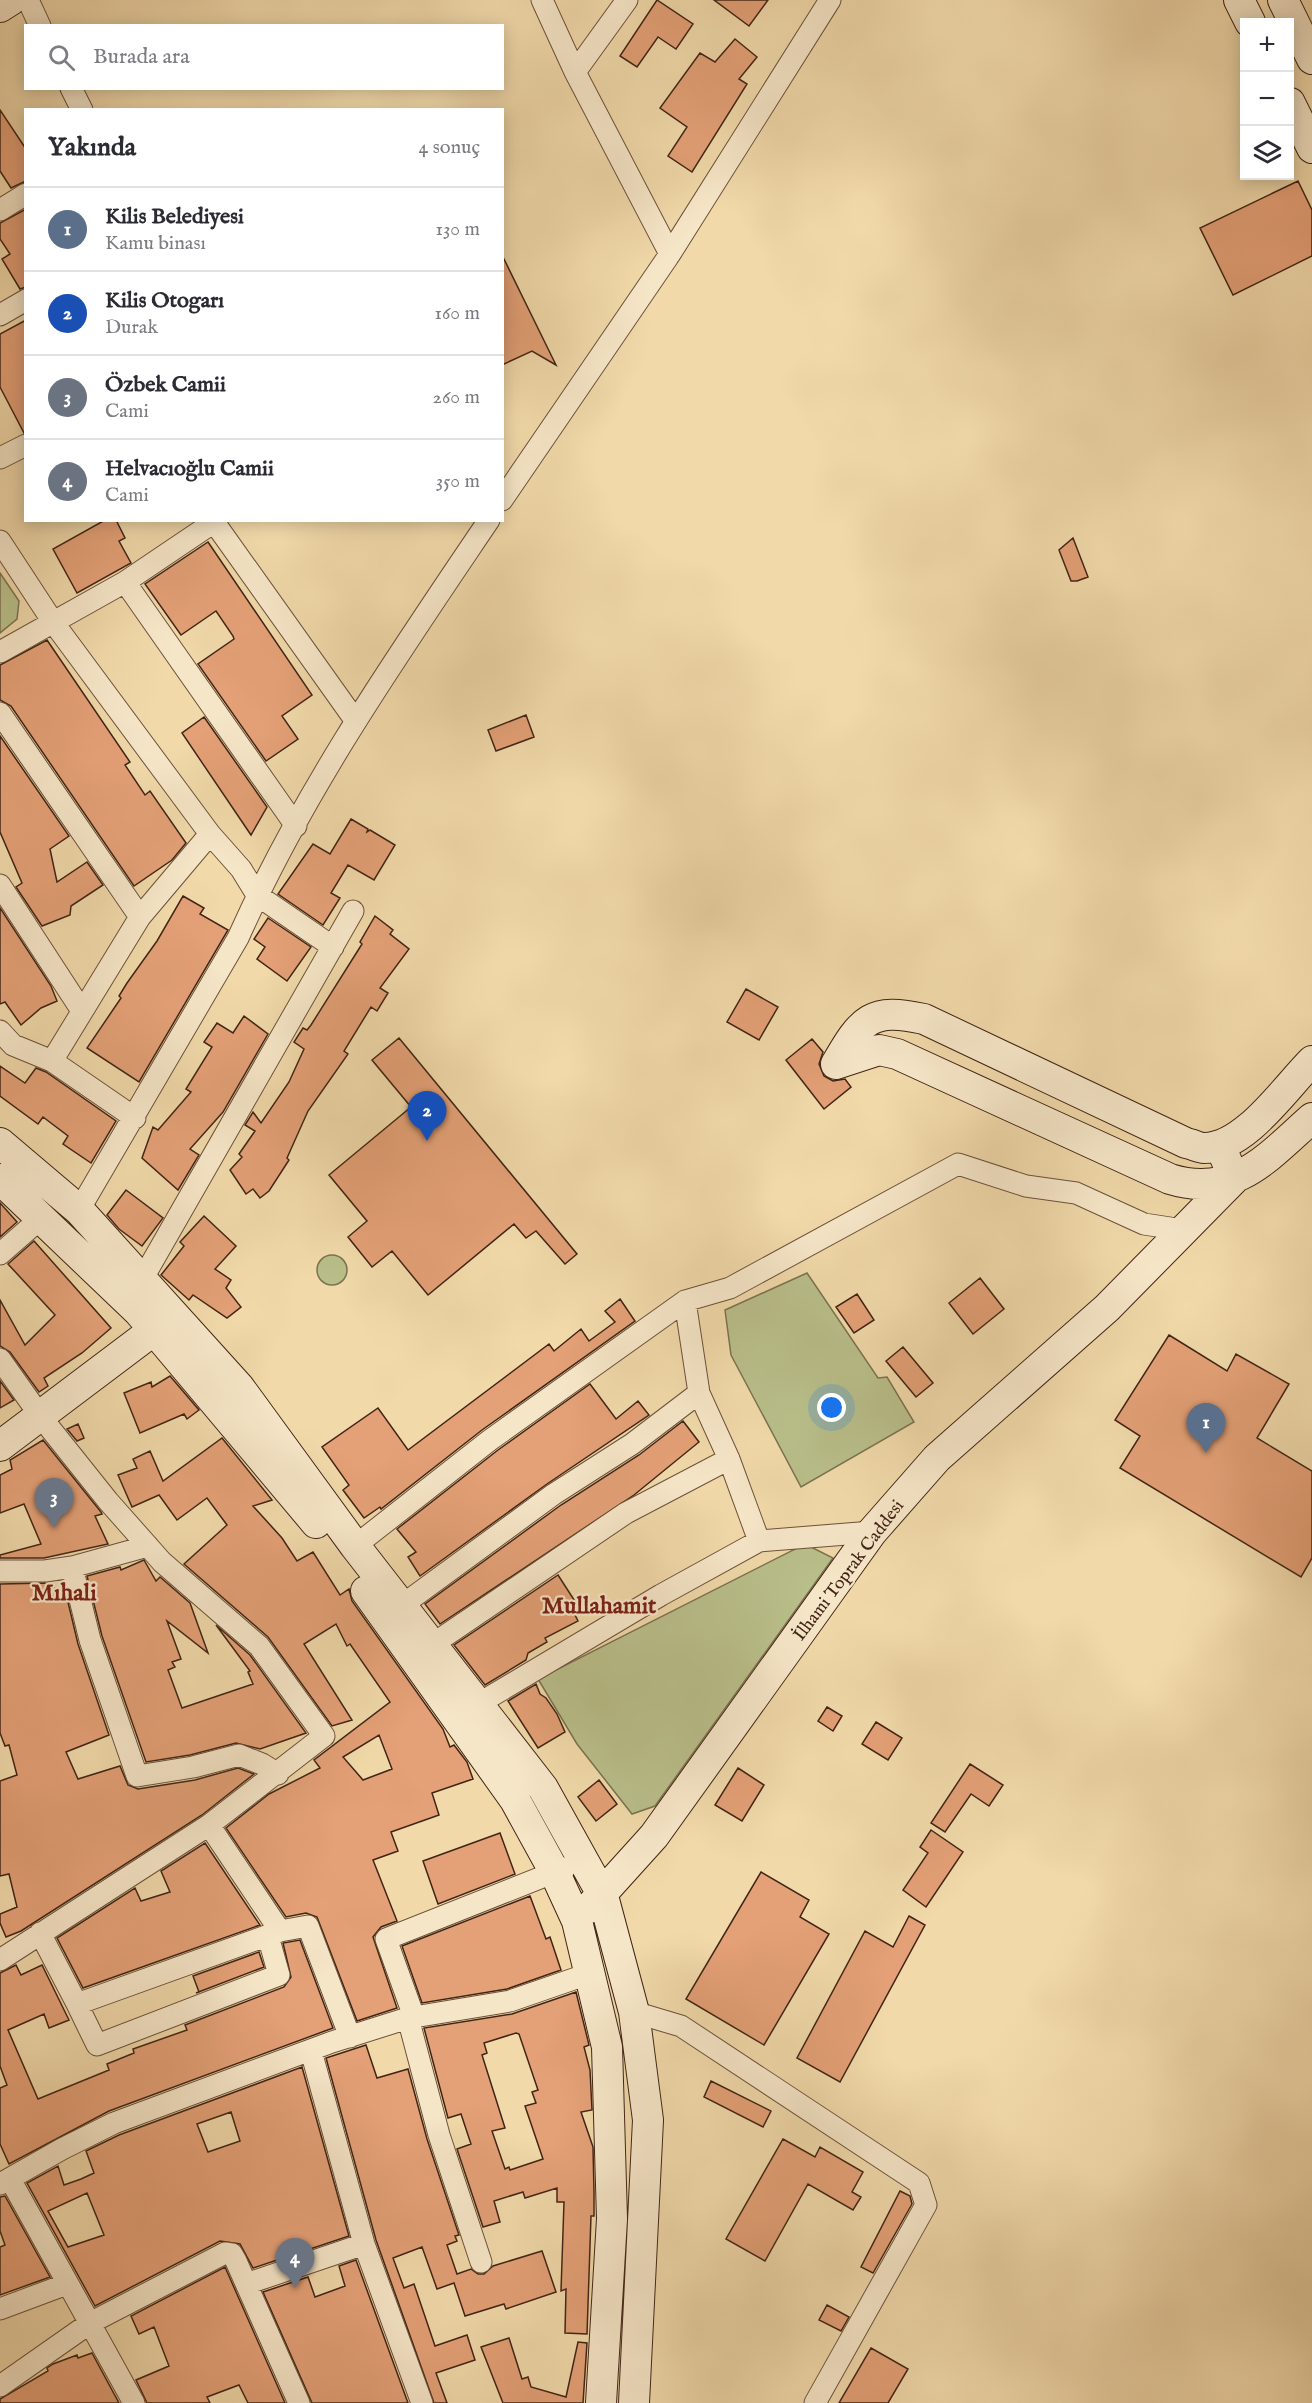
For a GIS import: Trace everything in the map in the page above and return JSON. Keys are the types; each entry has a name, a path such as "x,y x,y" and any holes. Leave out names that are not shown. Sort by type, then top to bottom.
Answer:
{"main road":[{"path":"0,7 11,0"},
{"path":"1239,0 1248,18"},
{"path":"1283,0 1312,59"},
{"path":"1294,111 1312,148"},
{"path":"1312,1061 1244,1133 1220,1145 1203,1148 1186,1143 924,1019 905,1014 895,1012 875,1016 854,1032 836,1064 879,1050 897,1054 1170,1179 1191,1185 1234,1179 1263,1162 1312,1118"},
{"path":"0,1143 79,1210 143,1278 239,1387 355,1546 543,1788 603,1896 634,2012 648,2120 634,2403"},
{"path":"1220,1145 1234,1179"},
{"path":"0,1179 139,1312 327,1538 515,1800 554,1871 577,1921 607,2047 612,2219 602,2403"},
{"name":"İlhami Toprak Caddesi","path":"577,1921 603,1896 654,1836 711,1760 872,1532 937,1458 1107,1308 1234,1179"},
{"path":"0,1446 154,1330"}],"street":[{"path":"28,0 39,24"},
{"path":"542,0 574,72 670,254"},
{"path":"574,72 627,0"},
{"path":"504,497 670,254 830,0"},
{"path":"72,90 81,108"},
{"path":"0,210 24,195"},
{"path":"0,315 24,301"},
{"path":"0,458 24,446"},
{"path":"0,652 125,582 214,522"},
{"path":"216,522 355,720"},
{"path":"79,1210 135,1118 238,938 257,895 355,720 488,522"},
{"path":"0,541 53,622 210,834 241,869 257,895 333,947"},
{"path":"125,582 296,826"},
{"path":"0,713 140,917"},
{"path":"52,1061 140,917 210,834"},
{"path":"0,885 82,1011"},
{"path":"143,1278 353,911"},
{"path":"0,1031 13,1045 52,1061 135,1118"},
{"path":"355,1546 490,1440 685,1301 730,1287 958,1164 1026,1186 1076,1193 1144,1224 1183,1230"},
{"path":"0,1254 40,1219"},
{"path":"685,1301 699,1393 729,1459 759,1540"},
{"path":"0,1359 40,1417 148,1546 162,1562 259,1646 324,1736 278,1774 209,1825 1,1956"},
{"path":"401,1606 554,1494 632,1444 699,1393"},
{"path":"433,1644 626,1513 729,1459"},
{"path":"478,1704 661,1594 759,1540 872,1532"},
{"path":"0,1571 45,1571 72,1567 148,1546"},
{"path":"72,1567 90,1640 137,1776 193,1767 239,1755 262,1764 278,1774"},
{"path":"40,1933 97,2045 279,1975 274,1934 209,1825"},
{"path":"408,2018 413,2014 386,1940 554,1871 585,1864"},
{"path":"77,2004 274,1934 308,1926 350,2037"},
{"path":"134,2403 90,2323 5,2182 62,2149 114,2123 218,2083 408,2018 510,2001 591,1973"},
{"path":"634,2012 681,2026 919,2183 926,2205 815,2403"},
{"path":"408,2018 439,2135 481,2262"},
{"path":"311,2051 364,2244 422,2403"},
{"path":"246,2284 364,2244"},
{"path":"0,2386 90,2323 225,2253 232,2254 299,2403"},
{"path":"0,2309 67,2284"}],"green space":[{"path":"0,573 19,601 17,619 0,633"},
{"path":"332,1255 342,1260 347,1270 342,1280 332,1285 322,1280 317,1270 322,1260"},
{"path":"807,1273 878,1378 887,1377 914,1422 801,1487 731,1355 725,1310"},
{"path":"805,1544 833,1558 655,1806 632,1814 577,1744 538,1679"}],"building":[{"path":"657,0 693,24 676,49 658,37 637,67 620,56"},
{"path":"714,0 768,0 749,26"},
{"path":"735,39 757,57 739,79 747,84 692,172 668,156 687,127 660,108 700,53 715,62"},
{"path":"0,110 24,146 24,182 11,188 0,171"},
{"path":"1298,181 1312,210 1312,256 1233,295 1200,228"},
{"path":"24,210 24,288 20,289 2,259 10,254 0,239 0,223"},
{"path":"504,259 556,365 532,351 504,364"},
{"path":"24,321 24,433 0,387 0,334"},
{"path":"101,522 117,522 125,538 119,541 131,563 77,593 53,549"},
{"path":"1073,538 1088,577 1077,581 1071,581 1059,550"},
{"path":"208,542 312,695 282,716 298,739 266,761 198,664 234,639 216,611 181,635 145,584"},
{"path":"47,640 130,762 125,765 145,795 150,791 186,843 172,860 134,886 11,706 0,700 0,665"},
{"path":"526,715 534,737 496,751 488,730"},
{"path":"204,717 267,807 251,835 182,733"},
{"path":"0,736 69,836 50,849 57,882 87,862 103,885 71,906 70,915 42,926 16,887 22,883 0,832"},
{"path":"351,819 368,829 367,832 370,830 395,845 374,880 348,865 331,893 340,898 323,925 278,894 313,844 330,854"},
{"path":"183,896 204,908 200,914 228,930 139,1082 87,1048 121,998 119,996 127,983 157,941"},
{"path":"0,908 51,986 57,1001 41,1008 21,1025 5,1002 0,1004"},
{"path":"375,916 393,930 390,934 409,949 380,988 388,993 377,1011 371,1007 344,1051 348,1054 308,1111 287,1158 289,1160 269,1191 260,1198 253,1189 246,1194 230,1170 242,1157 239,1154 255,1131 245,1125 253,1112 261,1123 289,1082 304,1049 294,1042 303,1028 307,1030 311,1025 362,944 360,942"},
{"path":"268,918 311,947 287,981 257,959 265,947 254,939"},
{"path":"746,989 778,1007 759,1040 727,1022"},
{"path":"244,1016 268,1034 223,1112 190,1149 199,1155 178,1190 142,1158 153,1127 158,1130 191,1092 186,1089 212,1047 204,1042 217,1023 233,1033"},
{"path":"399,1038 577,1254 565,1264 536,1231 526,1238 514,1224 428,1295 392,1251 372,1267 348,1237 367,1221 329,1175 411,1107 372,1060"},
{"path":"812,1039 823,1052 819,1064 824,1076 833,1081 845,1079 851,1087 824,1109 786,1060"},
{"path":"0,1066 25,1083 36,1068 46,1072 116,1121 91,1163 63,1144 68,1136 43,1117 38,1124 0,1096"},
{"path":"126,1190 163,1218 142,1246 119,1229 107,1215"},
{"path":"0,1203 17,1222 0,1237"},
{"path":"204,1216 236,1246 215,1269 231,1280 226,1288 241,1307 227,1318 193,1295 189,1300 161,1275 184,1246 180,1242"},
{"path":"34,1241 111,1328 82,1353 44,1378 48,1386 39,1392 10,1352 0,1346 0,1300 25,1345 55,1315 8,1264"},
{"path":"980,1278 1004,1309 973,1334 949,1303"},
{"path":"857,1294 874,1320 854,1333 836,1307"},
{"path":"620,1299 635,1321 482,1430 381,1509 380,1507 364,1518 343,1490 349,1485 322,1447 378,1408 408,1450 549,1344 554,1351 581,1329 589,1341 615,1322 605,1311"},
{"path":"1169,1335 1227,1371 1236,1354 1289,1384 1257,1438 1312,1471 1312,1558 1301,1577 1120,1468 1140,1436 1115,1420"},
{"path":"903,1347 933,1383 916,1397 886,1361"},
{"path":"170,1376 199,1410 187,1419 184,1414 140,1433 124,1393 151,1382 152,1387"},
{"path":"0,1381 14,1400 0,1408"},
{"path":"590,1384 616,1419 638,1401 649,1415 547,1484 420,1576 408,1557 416,1552 397,1529 498,1450"},
{"path":"683,1421 699,1442 634,1495 440,1624 425,1604 561,1505 639,1455"},
{"path":"78,1424 84,1438 77,1441 67,1429"},
{"path":"222,1438 272,1500 253,1506 282,1538 297,1561 313,1552 340,1595 349,1589 352,1601 443,1729 450,1747 454,1745 467,1762 473,1779 432,1793 439,1815 391,1832 398,1851 373,1860 397,1921 381,1927 373,1937 397,2008 357,2021 317,1917 306,1913 286,1917 226,1828 269,1794 320,1768 314,1760 390,1702 350,1644 347,1646 336,1624 304,1644 352,1720 332,1726 268,1637 184,1564 227,1525 207,1498 177,1520 159,1495 132,1507 118,1475 137,1468 133,1459 150,1451 163,1481","holes":["379,1735 392,1769 363,1780 343,1757"]},
{"path":"43,1440 101,1512 102,1514 95,1516 108,1544 44,1558 0,1558 0,1555 41,1544 24,1504 0,1513 0,1475 12,1469 10,1460"},
{"path":"144,1560 156,1581 160,1577 190,1603 208,1653 167,1621 181,1659 172,1662 175,1667 168,1670 182,1708 253,1684 248,1672 250,1671 216,1625 250,1655 306,1733 260,1749 236,1743 190,1755 146,1762 102,1636 87,1576 120,1567 121,1570"},
{"path":"558,1575 578,1606 572,1609 578,1621 545,1638 547,1642 528,1653 526,1660 485,1685 454,1645"},
{"path":"48,1583 67,1598 78,1644 109,1735 66,1752 78,1779 120,1766 128,1785 138,1789 195,1780 238,1768 254,1774 202,1815 21,1931 6,1937 0,1923 0,1914 17,1907 9,1874 0,1876 0,1781 17,1775 9,1745 5,1746 0,1733 0,1584"},
{"path":"536,1684 540,1694 546,1698 557,1714 565,1732 538,1748 508,1701"},
{"path":"827,1707 842,1716 833,1731 818,1721"},
{"path":"876,1722 902,1738 888,1760 862,1744"},
{"path":"970,1764 1003,1785 989,1806 971,1794 945,1832 931,1823"},
{"path":"738,1768 764,1785 742,1821 715,1805"},
{"path":"599,1780 617,1804 596,1821 578,1797"},
{"path":"931,1830 963,1852 926,1907 903,1890 928,1853 920,1847"},
{"path":"500,1833 515,1874 438,1904 423,1861"},
{"path":"205,1843 260,1925 83,1988 57,1938 135,1888 141,1901 170,1892 161,1871"},
{"path":"761,1872 809,1900 800,1917 829,1934 764,2045 686,1999"},
{"path":"530,1896 546,1939 550,1937 561,1970 507,1989 422,2003 402,1946"},
{"path":"909,1916 925,1925 840,2082 797,2058 865,1931 893,1947"},
{"path":"300,1940 333,2028 109,2111 9,2164 0,2144 0,2088 7,2085 0,2066 0,1973 16,1965 21,1975 42,1965 69,2020 49,2028 44,2014 8,2030 38,2099 109,2070 107,2064 134,2053 133,2049 187,2030 185,2025 284,1987 291,1977 283,1943"},
{"path":"259,1952 264,1967 199,1992 193,1976"},
{"path":"576,1992 589,2045 584,2047 590,2070 592,2110 581,2112 593,2147 594,2216 591,2216 587,2334 565,2333 566,2289 561,2291 564,2202 557,2202 557,2188 525,2198 523,2192 494,2201 500,2222 483,2227 457,2149 471,2144 461,2114 448,2118 424,2028 512,2014","holes":["519,2034 538,2090 532,2092 536,2103 525,2106 543,2159 510,2170 509,2167 505,2169 492,2131 505,2128 482,2055 487,2053 484,2043"]},
{"path":"366,2045 377,2078 408,2069 427,2139 459,2235 455,2236 457,2241 447,2245 457,2274 471,2269 478,2274 484,2274 493,2266 542,2251 556,2292 506,2309 504,2304 465,2316 454,2283 437,2289 422,2247 393,2258 404,2288 414,2284 435,2346 467,2335 475,2360 436,2373 447,2403 434,2403 376,2240 326,2058"},
{"path":"302,2067 349,2236 253,2268 240,2244 220,2241 95,2306 27,2183 58,2166 64,2185 94,2173 86,2151 119,2135","holes":["231,2112 240,2141 208,2152 197,2124","87,2193 104,2235 68,2247 48,2211"]},
{"path":"711,2081 771,2111 763,2127 704,2097"},
{"path":"783,2139 815,2157 820,2147 863,2172 852,2192 861,2197 853,2210 808,2184 765,2261 726,2239"},
{"path":"900,2191 910,2196 912,2204 873,2273 861,2267"},
{"path":"5,2196 50,2277 0,2295 0,2247 5,2245 0,2231 0,2197"},
{"path":"356,2260 408,2403 312,2403 263,2292 308,2277 315,2297 345,2286 339,2266"},
{"path":"225,2267 285,2403 248,2403 239,2385 207,2397 210,2403 147,2403 136,2380 169,2366 154,2327 139,2334 131,2316"},
{"path":"827,2305 849,2317 841,2331 819,2320"},
{"path":"509,2338 522,2379 528,2377 531,2387 566,2397 578,2342 587,2343 583,2403 503,2403 481,2347"},
{"path":"871,2348 908,2369 888,2403 839,2403"},
{"path":"92,2353 119,2403 0,2403 0,2399 48,2371 47,2368 53,2364 77,2355 78,2358"}],"place":[{"name":"Kilis Otogarı","path":"427,1141"},
{"name":"Kilis Belediyesi","path":"1206,1453"},
{"name":"Özbek Camii","path":"54,1528"},
{"name":"Helvacıoğlu Camii","path":"295,2288"}],"district":[{"name":"Mıhali","path":"64,1592"},
{"name":"Mullahamit","path":"599,1605"}]}
